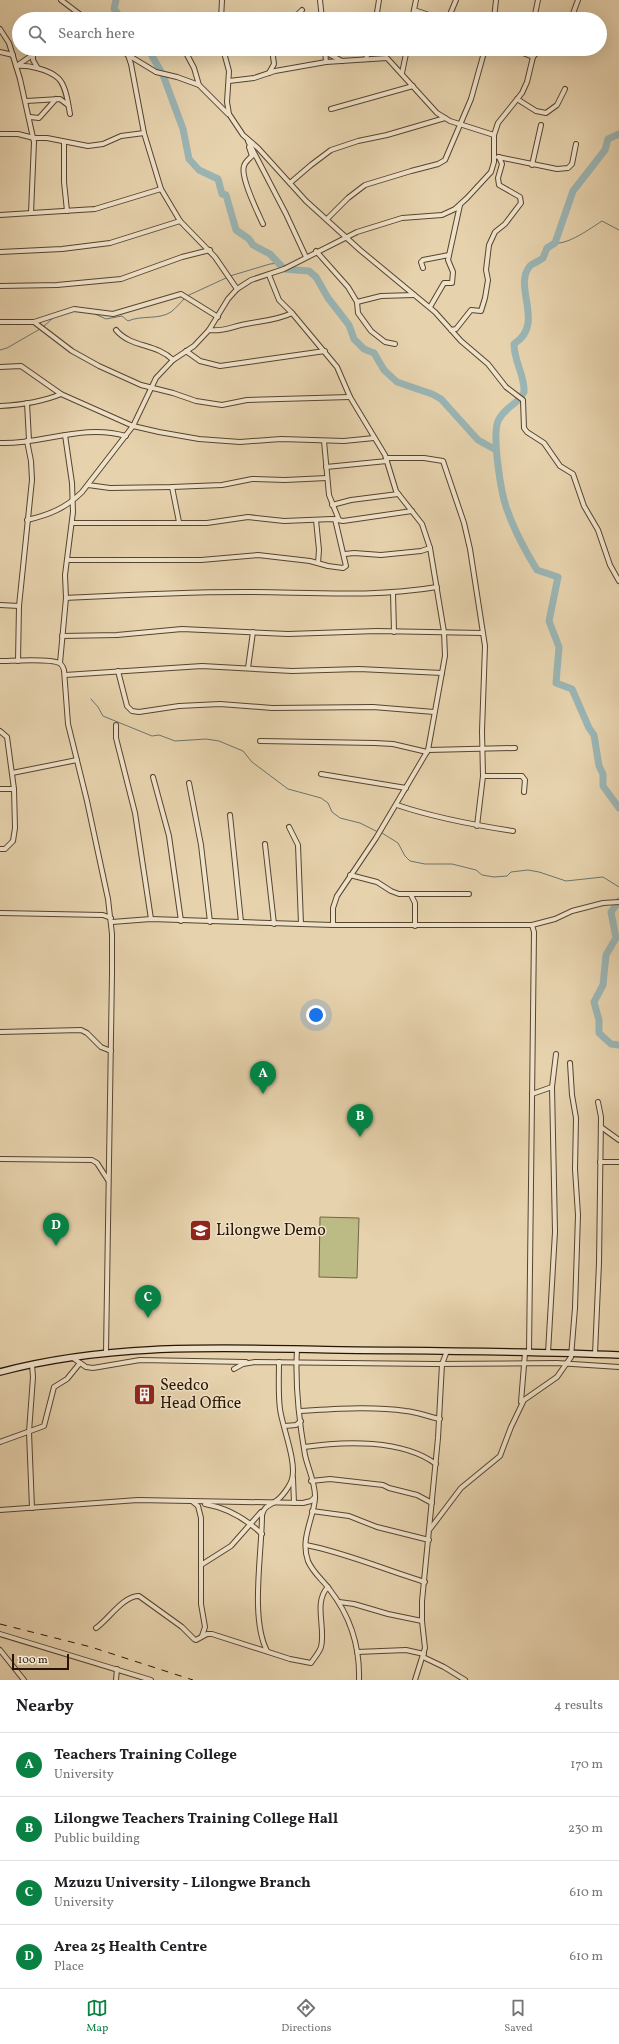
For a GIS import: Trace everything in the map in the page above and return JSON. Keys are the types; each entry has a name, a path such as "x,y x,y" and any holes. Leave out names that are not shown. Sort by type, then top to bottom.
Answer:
{"main road":[{"path":"0,1372 32,1364 72,1357 106,1352 158,1348 447,1351 619,1355"}],"street":[{"path":"61,0 77,12"},
{"path":"221,12 222,0"},
{"path":"320,0 321,12"},
{"path":"377,12 379,0"},
{"path":"416,0 414,10 420,12"},
{"path":"451,12 456,0"},
{"path":"495,12 496,0"},
{"path":"535,12 538,0"},
{"path":"574,12 578,0"},
{"path":"0,29 9,43 12,55 0,52"},
{"path":"12,56 26,101 34,138 30,213"},
{"path":"16,66 31,56"},
{"path":"33,56 33,60 37,68"},
{"path":"128,56 132,64 144,132 161,189 180,221 210,250 237,289"},
{"path":"130,56 156,72 177,77 199,85 229,114 247,139 286,214 306,257"},
{"path":"188,56 194,68 199,85"},
{"path":"225,56 229,67 227,102 229,114"},
{"path":"269,73 274,64 273,56"},
{"path":"326,56 326,62"},
{"path":"334,56 342,61"},
{"path":"402,73 406,56"},
{"path":"327,219 348,198 365,185 411,170 438,164 445,160 473,92 483,56"},
{"path":"27,520 50,514 73,501 88,486 133,426 150,388 161,372 173,360 194,346 210,330 228,299 237,289 251,280 269,275 345,237 402,218 442,215 460,205 489,175 492,169 496,157 494,135 500,119 517,99 527,82 533,57"},
{"path":"229,81 259,77 269,73 326,62 366,58 387,58 437,113 461,124 494,135"},
{"path":"16,66 29,65 58,78 66,95 70,114"},
{"path":"331,109 413,86"},
{"path":"517,99 536,111 546,113 557,105 565,89"},
{"path":"26,101 56,99 64,100 68,105"},
{"path":"30,117 39,118 56,99"},
{"path":"290,184 314,162 331,150 358,141 387,135 446,118"},
{"path":"532,165 541,125"},
{"path":"0,134 18,134 34,138 47,138 88,146 98,146 120,136 144,132"},
{"path":"247,139 258,148 306,201 345,237 430,307 451,330 488,364 506,387 523,400 524,428 527,432 544,443 560,466 572,474 584,506 598,530 610,565 619,581"},
{"path":"247,139 252,155 245,164 243,172 263,224"},
{"path":"64,142 66,211"},
{"path":"496,157 557,169 570,167 576,144"},
{"path":"451,330 456,329 471,310 481,311 488,285 486,270 489,245 495,232 505,224 521,203 520,197 499,185 498,178 502,164 496,157"},
{"path":"0,215 104,207 161,189"},
{"path":"430,307 444,283 452,283 453,272 449,264 449,255 460,205"},
{"path":"0,252 62,249 110,243 180,221"},
{"path":"0,286 57,285 121,279 160,264 210,250"},
{"path":"316,251 348,287 357,302 358,313 371,330 385,342 395,344"},
{"path":"423,268 421,262 423,260 449,255"},
{"path":"269,275 276,295 337,367 350,397 387,460 394,486 398,494 422,524 430,548 444,632 445,656 427,751 397,805 368,851 350,875 335,902 333,925"},
{"path":"0,322 34,322 74,309 113,314 181,294 218,317"},
{"path":"357,302 381,296 414,295"},
{"path":"210,330 224,330 284,317 292,313"},
{"path":"34,322 88,360 133,382 150,388 173,393 192,401 218,405 247,400 350,397"},
{"path":"116,330 128,340 162,351 173,360"},
{"path":"186,351 200,361 220,366 325,351"},
{"path":"0,366 21,366 61,394 133,426 159,432 207,440 240,442 281,439 344,442 374,438"},
{"path":"0,406 27,403 61,394"},
{"path":"18,661 19,606 32,480 28,440 27,403"},
{"path":"0,443 102,431 126,436"},
{"path":"65,435 73,501 72,523 65,575 66,598 60,663 64,670 65,676 66,713 78,760 111,920 111,1051 106,1352"},
{"path":"67,560 201,560 258,555 310,560 345,568 345,554 332,505 327,478 324,441"},
{"path":"326,467 387,460 424,458 443,461 468,537 485,646 482,749 483,776 477,826"},
{"path":"88,486 110,488 172,487 222,485 252,479 285,480 327,478"},
{"path":"172,487 179,522"},
{"path":"332,505 351,500 398,494"},
{"path":"72,523 208,523 248,517 284,521 347,521 412,511"},
{"path":"316,520 319,550 318,563"},
{"path":"345,554 354,553 381,555 420,551 430,548"},
{"path":"66,598 244,592 330,595 393,593 437,587"},
{"path":"393,593 394,632"},
{"path":"0,605 19,606"},
{"path":"62,636 117,635 182,629 297,634 372,631 482,633"},
{"path":"248,668 253,632"},
{"path":"0,661 51,661 60,663"},
{"path":"65,676 189,666 292,671 352,669 442,673"},
{"path":"118,671 128,706 136,712 179,706 220,704 272,708 373,707 434,712"},
{"path":"116,725 116,738 135,813 151,919"},
{"path":"0,731 7,737 14,789 15,837 10,846 0,848"},
{"path":"260,741 375,742 427,751 515,748"},
{"path":"12,773 78,760"},
{"path":"321,774 406,788"},
{"path":"483,776 522,776 525,780 524,792"},
{"path":"153,777 169,836 181,921"},
{"path":"189,783 201,845 210,922"},
{"path":"0,789 14,789"},
{"path":"397,805 436,818 513,831"},
{"path":"230,815 241,922"},
{"path":"289,827 298,845 301,924"},
{"path":"265,844 274,924"},
{"path":"350,875 377,882 394,893 412,896 469,894"},
{"path":"412,896 415,903 415,926"},
{"path":"0,913 104,915 111,920 151,919 274,924 415,926 532,925 555,919 572,911 603,903 619,902"},
{"path":"521,1405 526,1353 532,1094 534,932 532,925"},
{"path":"0,1032 81,1030 87,1033 96,1044 111,1051"},
{"path":"548,1353 555,1232 552,1087 556,1054"},
{"path":"430,1529 461,1488 500,1456 521,1405 528,1396 557,1377 572,1354 578,1215 575,1169 576,1118 572,1095 570,1063"},
{"path":"532,1094 552,1087"},
{"path":"594,1354 599,1263 601,1117 598,1102"},
{"path":"601,1127 619,1140"},
{"path":"0,1159 92,1160 97,1163 108,1180"},
{"path":"600,1162 619,1162"},
{"path":"296,1349 304,1447 315,1497 307,1532 306,1545 308,1561 314,1572 339,1602 349,1620 357,1652 359,1680"},
{"path":"415,1680 423,1655 422,1621 440,1419 442,1364 447,1351"},
{"path":"72,1357 86,1367 93,1368 125,1362 148,1360 296,1363 566,1364 619,1367"},
{"path":"234,1369 243,1364 255,1362"},
{"path":"279,1362 280,1410 285,1426 293,1475 294,1503"},
{"path":"0,1442 44,1426 54,1387 67,1379 80,1363"},
{"path":"32,1364 33,1384 29,1432 32,1508"},
{"path":"300,1411 356,1408 392,1410 408,1411 440,1419"},
{"path":"285,1426 296,1425 301,1421"},
{"path":"304,1447 336,1443 384,1445 426,1456 436,1464"},
{"path":"201,1565 230,1546 266,1506 275,1502 290,1484 293,1475"},
{"path":"311,1481 330,1480 383,1485 417,1495 432,1503"},
{"path":"0,1510 108,1501 307,1503 315,1497"},
{"path":"193,1501 236,1513 251,1523 262,1534"},
{"path":"193,1501 198,1506 201,1518 201,1604 205,1627 202,1636"},
{"path":"263,1510 259,1612 261,1634 267,1651"},
{"path":"312,1511 349,1516 370,1525 429,1540"},
{"path":"306,1545 346,1554 360,1561 425,1582"},
{"path":"96,1628 112,1611 135,1596 142,1598 182,1627 194,1639 212,1634 267,1651 290,1660 311,1663 321,1647 322,1592 328,1587"},
{"path":"339,1602 354,1604 388,1614 422,1621"},
{"path":"0,1634 151,1680"},
{"path":"0,1650 24,1680"},
{"path":"357,1652 406,1650 423,1655 444,1666 465,1680"},
{"path":"116,1680 117,1669"}],"shaded area":[{"path":"320,1217 359,1218 357,1278 319,1277"}],"waterway":[{"path":"116,0 114,9 116,12"},
{"path":"152,56 163,75 183,129 189,159 199,170 218,179 222,194 226,195 236,230 249,239 253,245 270,254 284,269 309,271 316,277 328,298 349,325 354,339 364,349 374,353 384,370 397,382 432,394 441,399 478,440 496,450"},
{"path":"619,134 608,139 605,150 573,191 555,243 547,248 543,258 530,266 525,274 524,284 528,316 527,326 523,336 514,344 514,351 523,380 524,392 521,397 504,412 498,421 496,429 498,466 505,504 514,527 537,570 558,577 549,621 559,647 556,683 572,689 589,728 594,735 599,766 603,774 603,786 619,808"},
{"path":"555,243 573,239 602,221 619,230"},
{"path":"230,276 270,264 280,263"},
{"path":"187,296 226,278"},
{"path":"95,314 106,319 122,316 128,321 139,318 161,316 171,312 185,298"},
{"path":"70,312 76,311"},
{"path":"43,327 52,319"},
{"path":"0,350 7,348 40,329"},
{"path":"91,699 103,716 152,736 159,735 175,741 206,739 219,741 243,751 252,762 288,789 321,798 328,803 332,812 340,818 360,823 378,832"},
{"path":"382,833 398,843 405,856 410,861 425,864 452,864 476,870 482,875 494,877 507,876 511,872 528,870 566,881 603,877 619,887"},
{"path":"619,901 611,912 616,938 606,955 603,985 594,1002 599,1020 599,1033 611,1044 619,1045"}],"railway":[{"path":"0,1624 91,1647 193,1680"}],"place":[{"name":"Teachers Training College","path":"263,1094"},
{"name":"Lilongwe Teachers Training College Hall","path":"360,1137"},
{"name":"Lilongwe Demo","path":"201,1231"},
{"name":"Area 25 Health Centre","path":"56,1246"},
{"name":"Mzuzu University - Lilongwe Branch","path":"148,1318"},
{"name":"Seedco Head Office","path":"144,1395"}]}
